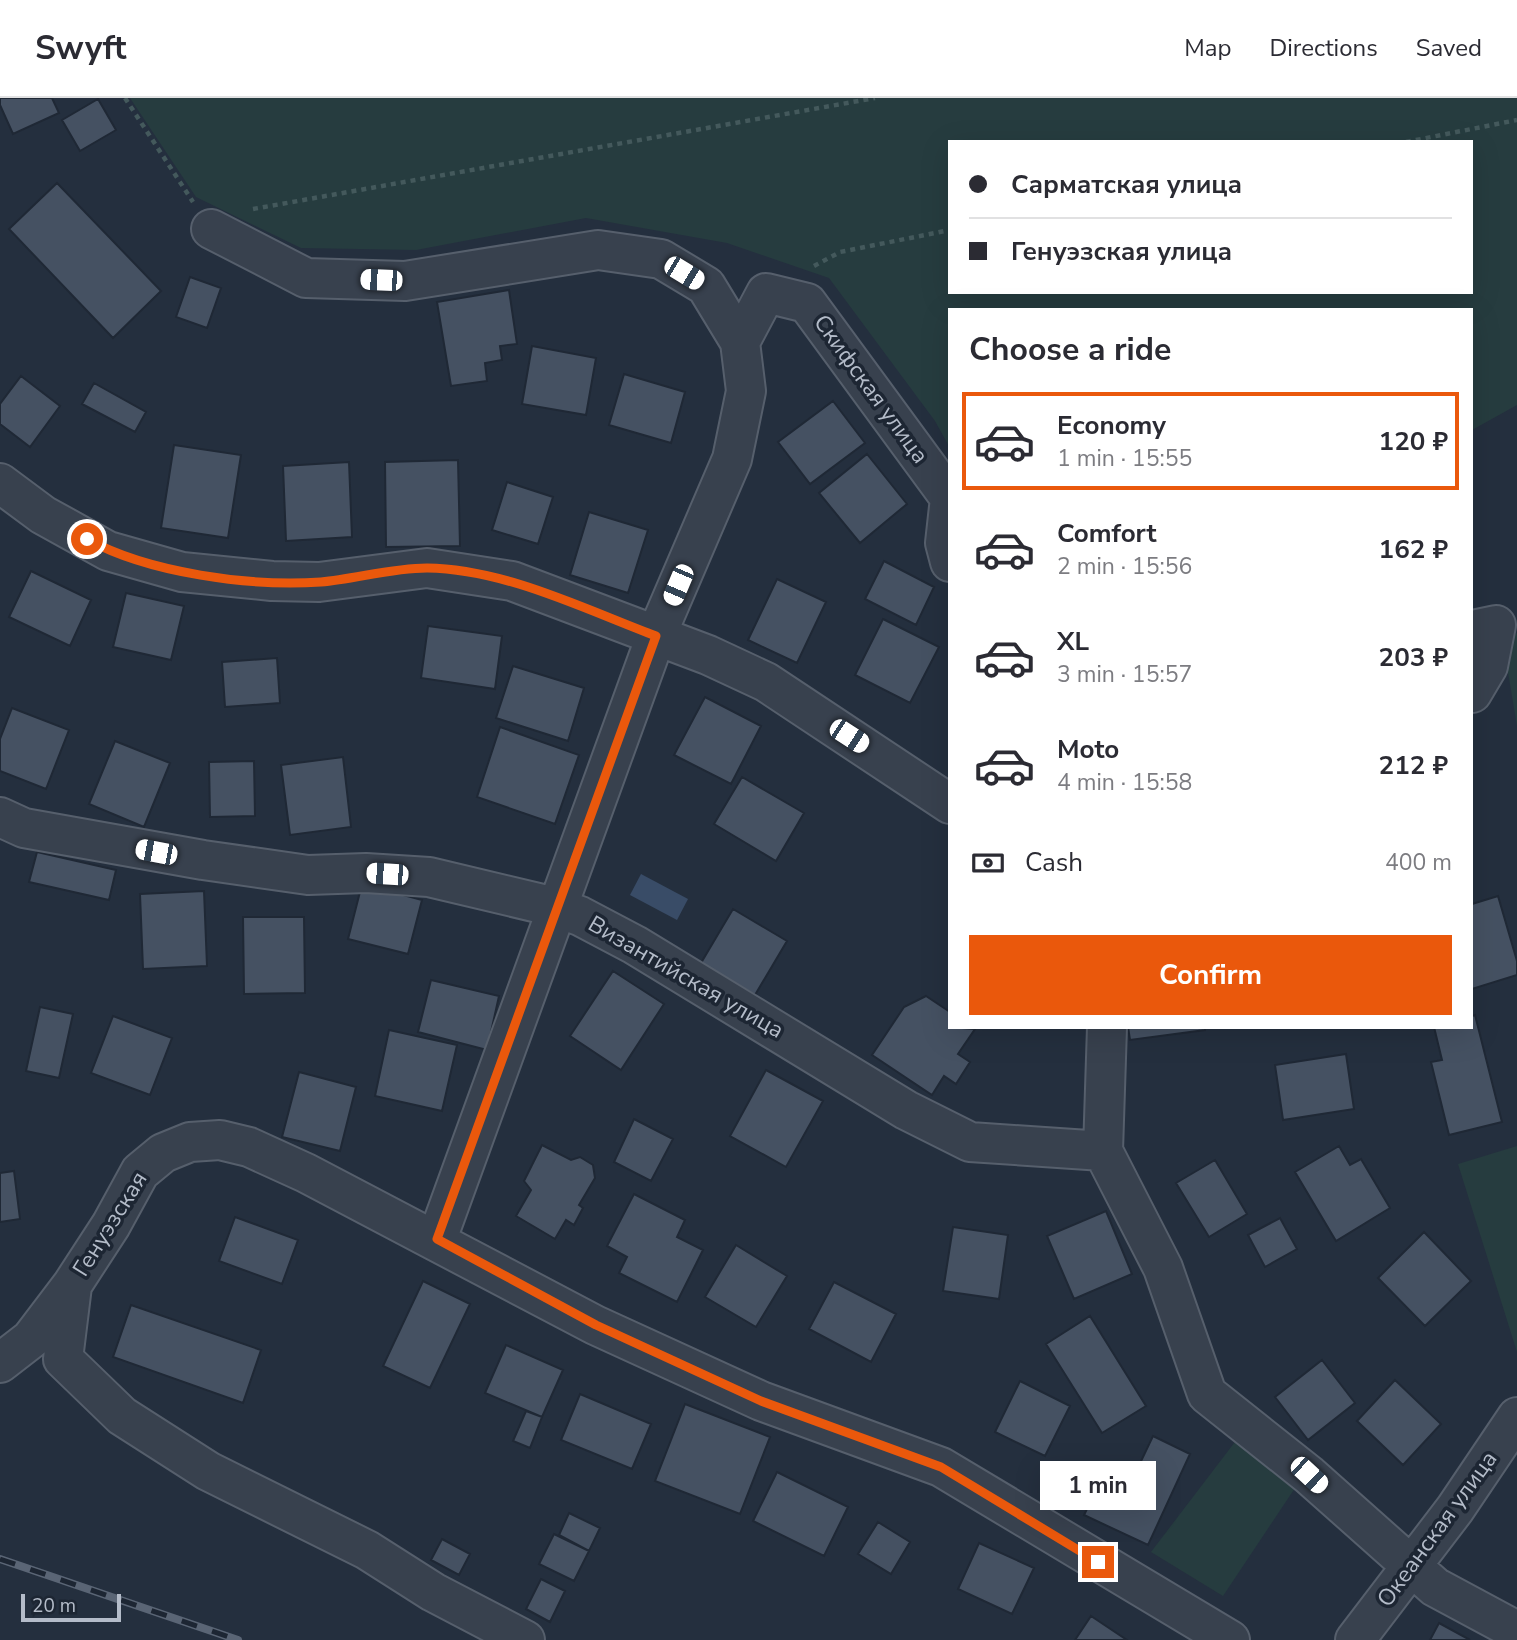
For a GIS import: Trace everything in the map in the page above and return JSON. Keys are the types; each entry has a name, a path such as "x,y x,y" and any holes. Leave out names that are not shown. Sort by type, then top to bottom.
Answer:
{"street":[{"path":"211,229 306,278 405,281 598,250 661,259 706,286 740,342 746,391 732,458 656,636 555,907 437,1239"},
{"path":"740,342 766,293"},
{"name":"Скифская улица","path":"766,293 807,303 948,495"},
{"path":"0,483 43,515 108,551 182,572 272,581 319,582 426,568 512,581 766,682 948,803"},
{"name":"Скифская улица","path":"948,516 945,543 948,554"},
{"path":"1473,691 1488,666 1484,627"},
{"name":"Византийская улица","path":"0,817 24,828 203,860 308,875 366,873 429,877 555,907 635,945 906,1110 970,1142 1103,1151"},
{"path":"1107,1029 1103,1151 1163,1268 1207,1394 1309,1475 1435,1587 1517,1631"},
{"name":"Генуэзская","path":"0,1363 31,1339 72,1284 111,1225 140,1171 163,1153 190,1142 220,1140 248,1147 437,1239 596,1325 761,1401 941,1467 1230,1640"},
{"path":"72,1284 63,1359 122,1416 208,1471 367,1550 433,1592 525,1640"},
{"name":"Океанская улица","path":"1355,1640 1412,1568 1517,1417"}],"path":[{"path":"125,98 211,229 258,207 875,98"},
{"path":"1416,140 1517,120"},
{"path":"766,293 840,252 948,230"}],"green space":[{"path":"130,98 1517,98 1517,405 1473,429 1473,308 948,308 948,444 935,421 829,278 727,243 586,218 416,250 301,248 196,197"},
{"path":"1517,633 1517,726 1503,642"},
{"path":"1517,1146 1517,1352 1458,1164"},
{"path":"1241,1434 1299,1482 1223,1596 1151,1552"}],"water":[{"path":"641,874 688,899 677,920 630,895"}],"building":[{"path":"0,98 52,98 59,113 13,134 0,105"},
{"path":"98,99 116,130 80,151 62,120"},
{"path":"57,183 161,291 113,338 9,229"},
{"path":"190,277 221,288 207,328 176,317"},
{"path":"509,290 517,344 500,346 502,360 485,363 487,381 451,386 437,302"},
{"path":"532,346 596,358 586,415 522,404"},
{"path":"624,374 685,392 671,443 609,425"},
{"path":"21,376 60,406 30,447 0,424 0,404"},
{"path":"94,383 146,412 135,432 82,404"},
{"path":"833,401 865,443 810,484 778,442"},
{"path":"174,445 241,455 228,538 161,528"},
{"path":"867,454 907,504 860,543 819,493"},
{"path":"458,460 460,546 386,547 385,462"},
{"path":"349,462 352,537 286,541 283,466"},
{"path":"507,482 553,497 538,544 492,530"},
{"path":"589,512 648,530 628,593 570,575"},
{"path":"884,561 934,587 916,625 865,599"},
{"path":"31,571 91,600 70,646 9,617"},
{"path":"777,579 826,602 797,663 748,640"},
{"path":"126,593 184,606 171,660 113,647"},
{"path":"883,619 939,647 910,703 855,675"},
{"path":"428,626 502,636 495,689 421,678"},
{"path":"277,658 280,703 225,707 222,662"},
{"path":"513,666 584,688 568,741 496,718"},
{"path":"705,697 761,726 731,784 674,755"},
{"path":"12,708 69,730 46,789 0,771 0,739"},
{"path":"500,727 579,755 555,824 477,797"},
{"path":"115,741 170,763 144,827 89,804"},
{"path":"343,757 351,827 290,835 281,765"},
{"path":"254,761 255,816 210,817 209,762"},
{"path":"742,777 804,813 776,861 714,824"},
{"path":"37,852 116,870 109,900 29,882"},
{"path":"362,884 422,900 408,954 348,939"},
{"path":"204,891 207,966 143,969 140,894"},
{"path":"1498,896 1517,961 1517,975 1473,989 1473,904"},
{"path":"733,909 787,941 755,995 701,963"},
{"path":"243,917 304,917 305,993 244,994"},
{"path":"613,971 664,1004 621,1070 570,1036"},
{"path":"431,980 499,996 487,1050 418,1032"},
{"path":"926,996 948,1011 948,1029 975,1029 958,1054 970,1062 956,1084 944,1076 932,1095 872,1055 904,1007"},
{"path":"40,1007 73,1014 59,1078 26,1071"},
{"path":"1475,1015 1502,1122 1449,1135 1431,1062 1442,1060 1434,1029 1473,1029"},
{"path":"113,1016 172,1038 150,1095 91,1073"},
{"path":"1128,1029 1205,1029 1205,1030 1130,1040"},
{"path":"389,1030 457,1045 442,1111 375,1096"},
{"path":"1346,1054 1354,1109 1283,1120 1275,1065"},
{"path":"766,1070 823,1101 786,1167 730,1136"},
{"path":"299,1072 356,1087 340,1151 282,1137"},
{"path":"634,1119 673,1139 651,1181 614,1162"},
{"path":"542,1145 571,1160 580,1157 593,1165 595,1178 579,1205 583,1208 574,1225 566,1220 555,1239 516,1216 531,1190 524,1181"},
{"path":"1339,1146 1350,1165 1361,1159 1390,1208 1336,1241 1295,1172"},
{"path":"1215,1160 1247,1214 1209,1237 1176,1183"},
{"path":"14,1171 20,1219 0,1222 0,1173"},
{"path":"634,1194 685,1220 677,1237 703,1250 677,1302 619,1273 627,1257 607,1246"},
{"path":"1106,1211 1132,1274 1074,1299 1047,1236"},
{"path":"235,1217 298,1240 282,1284 219,1261"},
{"path":"1280,1218 1297,1249 1265,1267 1248,1235"},
{"path":"953,1227 1008,1235 999,1299 943,1291"},
{"path":"1424,1232 1471,1281 1425,1326 1378,1278"},
{"path":"736,1245 787,1276 756,1327 705,1297"},
{"path":"423,1281 470,1304 430,1388 383,1366"},
{"path":"834,1282 896,1314 871,1362 809,1329"},
{"path":"131,1305 261,1350 243,1403 113,1357"},
{"path":"1090,1316 1146,1406 1102,1433 1046,1344"},
{"path":"506,1345 563,1370 542,1417 485,1393"},
{"path":"1322,1360 1355,1403 1308,1440 1275,1397"},
{"path":"1395,1380 1441,1424 1403,1465 1357,1421"},
{"path":"1020,1381 1070,1406 1045,1456 995,1432"},
{"path":"580,1394 651,1424 632,1469 561,1440"},
{"path":"685,1404 770,1437 740,1514 655,1481"},
{"path":"526,1411 542,1417 530,1448 513,1441"},
{"path":"1153,1436 1190,1454 1148,1545 1084,1515 1109,1464 1134,1476"},
{"path":"777,1472 848,1507 824,1556 753,1521"},
{"path":"569,1513 600,1528 589,1551 559,1535"},
{"path":"878,1522 910,1542 891,1574 858,1554"},
{"path":"554,1534 589,1551 574,1581 539,1564"},
{"path":"442,1539 470,1554 459,1575 431,1560"},
{"path":"979,1543 1034,1568 1012,1614 958,1589"},
{"path":"541,1579 565,1591 550,1622 526,1609"},
{"path":"1091,1616 1127,1640 1075,1640"},
{"path":"1439,1623 1470,1640 1430,1640"}],"railway":[{"path":"0,1559 238,1640"}],"route":[{"path":"87,539 108,551 182,572 249,579 319,582 426,568 512,581 656,636 555,907 437,1239 596,1325 761,1401 941,1467 1098,1562"}]}
